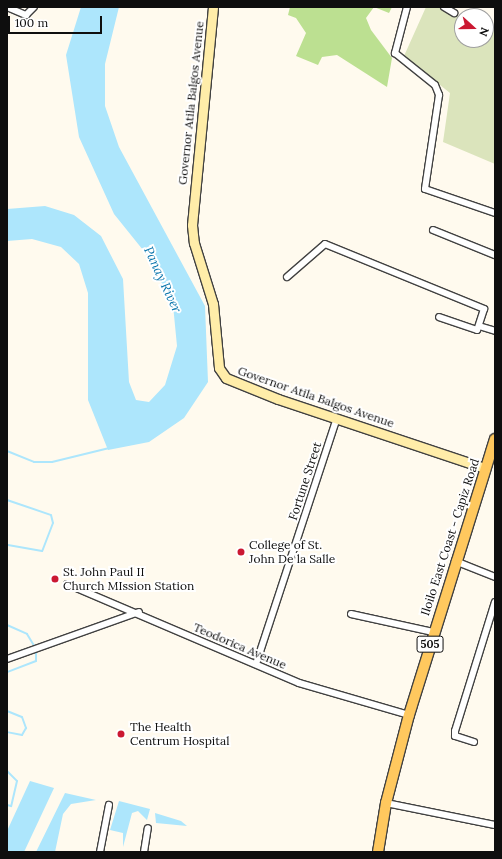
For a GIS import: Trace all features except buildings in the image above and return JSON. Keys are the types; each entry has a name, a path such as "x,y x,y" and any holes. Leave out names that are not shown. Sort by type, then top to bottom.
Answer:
{"main road":[{"name":"Governor Atila Balgos Avenue","path":"213,7 192,212 194,243 213,304 218,368 226,378 237,383 484,468"},
{"name":"Iloilo East Coast - Capiz Road","path":"378,852 386,803 409,715 484,468 495,440"}],"street":[{"path":"7,7 26,15 34,7"},
{"path":"407,7 395,53 435,85 439,95 426,189 495,213"},
{"path":"444,7 454,13"},
{"path":"433,230 495,255"},
{"path":"287,277 325,244 484,309 477,330 438,317"},
{"path":"479,326 495,331"},
{"name":"Fortune Street","path":"256,664 337,418"},
{"path":"455,561 495,577"},
{"name":"Teodorica Avenue","path":"67,584 139,612 299,683 409,715"},
{"path":"474,742 455,736 455,730 495,602"},
{"path":"7,659 139,612"},
{"path":"351,614 433,632"},
{"path":"386,803 495,825"},
{"path":"100,852 109,805"},
{"path":"144,852 148,828"}],"green space":[{"path":"290,7 374,7 366,18 371,30 392,58 387,87 337,55 322,57 318,65 296,56 306,33 296,18 288,15"},
{"path":"374,7 392,7 389,13"},
{"path":"426,7 437,7 454,14 454,48 494,48 495,30 495,164 443,142 450,93 404,56"}],"water":[{"name":"Panay River","path":"81,7 119,7 105,64 105,106 119,147 205,306 208,382 184,418 149,442 108,450 88,400 88,293 79,264 61,247 32,239 7,241 7,209 45,206 74,215 101,236 123,279 129,382 136,400 149,402 165,385 177,346 173,305 147,255 114,214 79,137 66,55"},
{"path":"30,781 54,788 24,852 7,852 7,831"},
{"path":"65,793 96,800 71,804 63,814 55,852 36,852"},
{"path":"119,801 150,809 147,820 138,811 132,813 123,847 123,833 110,830"},
{"path":"155,813 181,821 187,826 156,823"}],"waterway":[{"path":"7,451 34,462 52,462 109,448"},
{"path":"7,500 51,515 53,523 42,551 7,545"},
{"path":"7,625 27,634 36,649 36,661 7,672"},
{"path":"7,711 22,717 26,728 22,735 7,732"},
{"path":"7,771 17,781 11,806 7,805"}],"place":[{"name":"College of St. John De la Salle","path":"241,552"},
{"name":"St. John Paul II Church MIssion Station","path":"55,579"},
{"name":"The Health Centrum Hospital","path":"121,734"}]}
